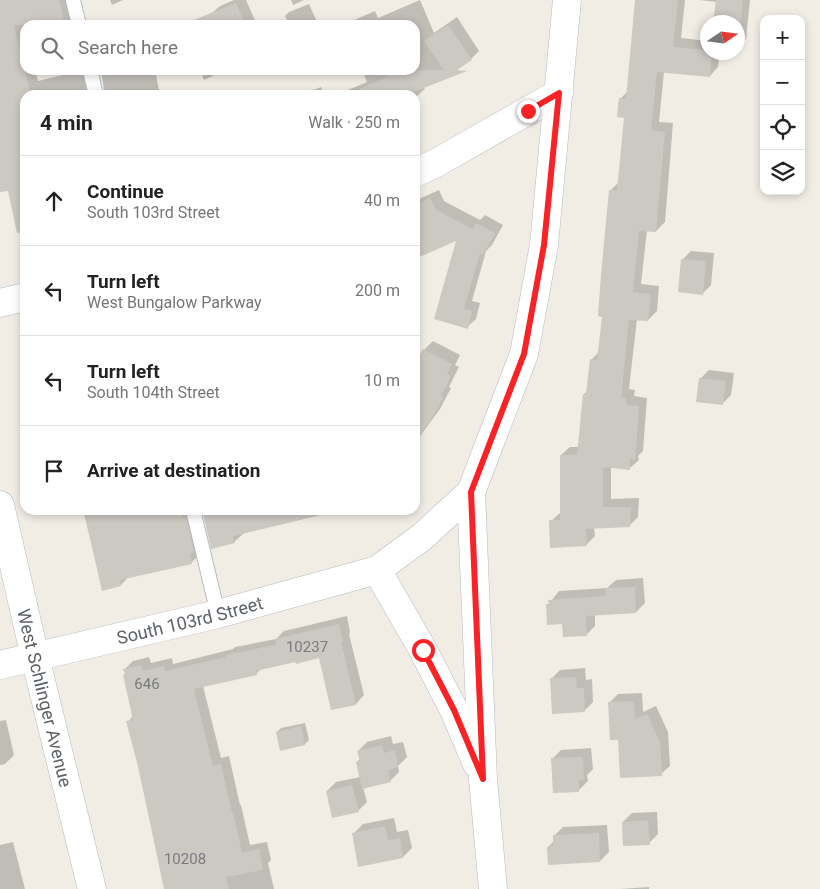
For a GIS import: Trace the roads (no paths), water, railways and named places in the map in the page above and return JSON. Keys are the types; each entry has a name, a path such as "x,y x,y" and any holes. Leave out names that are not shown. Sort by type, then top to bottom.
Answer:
{"street":[{"path":"492,889 483,779 471,492 524,354 544,245 567,0"},
{"path":"420,171 559,93"},
{"path":"0,303 20,298"},
{"name":"South 103rd Street","path":"0,666 218,614 377,570 422,537 471,492"},
{"name":"West Schlinger Avenue","path":"0,505 92,889"},
{"path":"377,570 423,650 454,710 483,779"}],"lane":[{"path":"73,0 78,20"},
{"path":"91,75 95,90"},
{"path":"194,515 218,614"}]}
